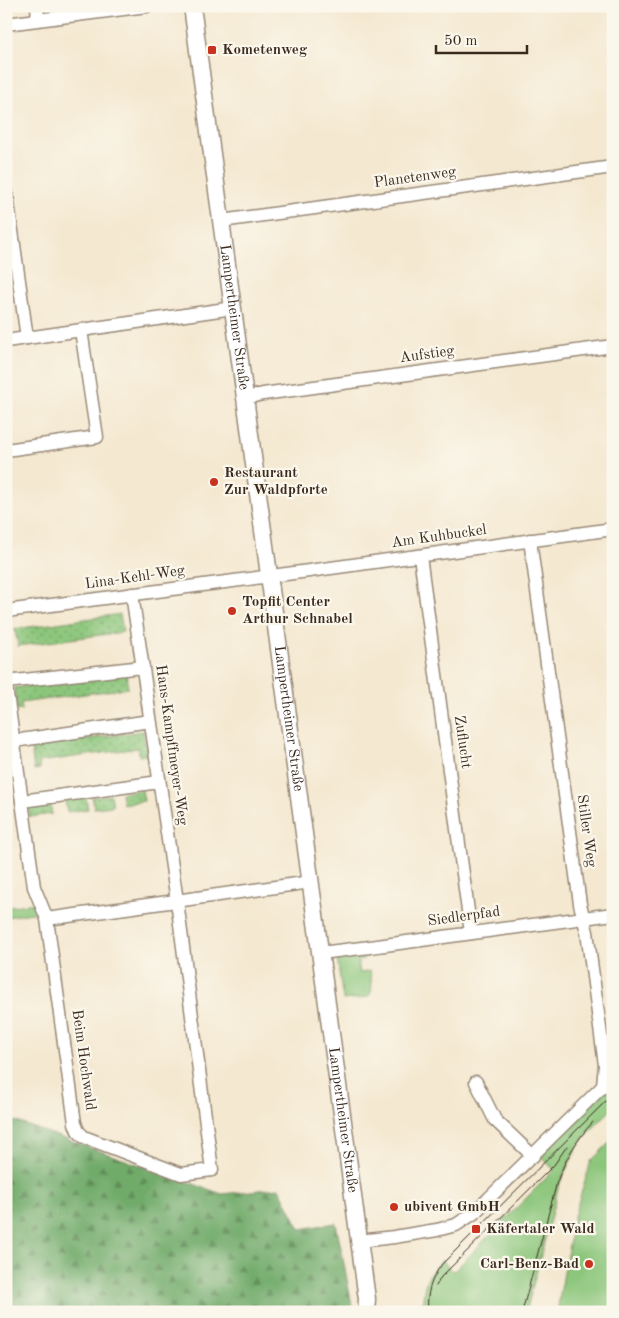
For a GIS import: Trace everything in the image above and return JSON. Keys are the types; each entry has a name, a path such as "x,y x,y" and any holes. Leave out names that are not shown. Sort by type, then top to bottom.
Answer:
{"street":[{"path":"6,24 38,13 147,6"},
{"name":"Lampertheimer Straße","path":"192,6 367,1299 366,1312"},
{"name":"Planetenweg","path":"221,221 613,168"},
{"path":"7,194 27,338"},
{"path":"6,340 233,308"},
{"path":"6,450 96,437 82,330"},
{"name":"Aufstieg","path":"245,398 613,346"},
{"name":"Am Kuhbuckel","path":"269,577 613,529"},
{"name":"Stiller Weg","path":"359,1241 437,1230 456,1225 474,1213 603,1086 605,1065 587,932 580,904 530,540"},
{"name":"Zuflucht","path":"420,556 472,933"},
{"name":"Lina-Kehl-Weg","path":"6,612 269,577"},
{"name":"Hans-Kampffmeyer-Weg","path":"132,594 177,901"},
{"path":"6,682 143,667"},
{"path":"6,687 34,887 48,919 311,882"},
{"path":"14,741 150,721"},
{"path":"22,801 159,782"},
{"name":"Beim Hochwald","path":"48,919 75,1123 78,1130 84,1137 181,1174 212,1170 177,901"},
{"name":"Siedlerpfad","path":"320,953 613,914"},
{"path":"476,1082 495,1120 532,1156"}],"green space":[{"path":"120,614 123,632 18,646 15,629"},
{"path":"126,672 128,688 21,703 22,710 17,711 14,688"},
{"path":"143,731 147,755 139,756 138,748 39,762 40,769 34,770 31,747"},
{"path":"142,790 144,801 123,804 121,793"},
{"path":"111,795 113,806 94,808 92,797"},
{"path":"86,798 88,809 67,812 65,801"},
{"path":"50,803 52,814 30,817 28,806"},
{"path":"35,903 39,912 6,917 6,907"},
{"path":"364,953 364,959 358,961 360,973 370,971 371,993 365,998 343,1000 337,958"},
{"path":"613,1080 613,1108 578,1146 559,1185 526,1312 422,1312 426,1284 432,1271 442,1260 454,1271 554,1170 539,1154"},
{"path":"6,1118 222,1194 279,1188 300,1229 336,1223 352,1305 351,1312 6,1312"},
{"name":"Carl-Benz-Bad","path":"613,1139 613,1312 557,1312 574,1216 591,1161"}],"tram line":[{"path":"428,1312 430,1286 442,1264 613,1094"},
{"path":"522,1312 557,1182 572,1150 593,1122"},
{"path":"436,1286 441,1277 554,1165 567,1146"}],"place":[{"name":"Kometenweg","path":"212,50"},
{"name":"Restaurant Zur Waldpforte","path":"214,482"},
{"name":"Topfit Center Arthur Schnabel","path":"232,611"},
{"name":"ubivent GmbH","path":"394,1207"},
{"name":"Käfertaler Wald","path":"476,1229"},
{"name":"Carl-Benz-Bad","path":"589,1264"}]}
